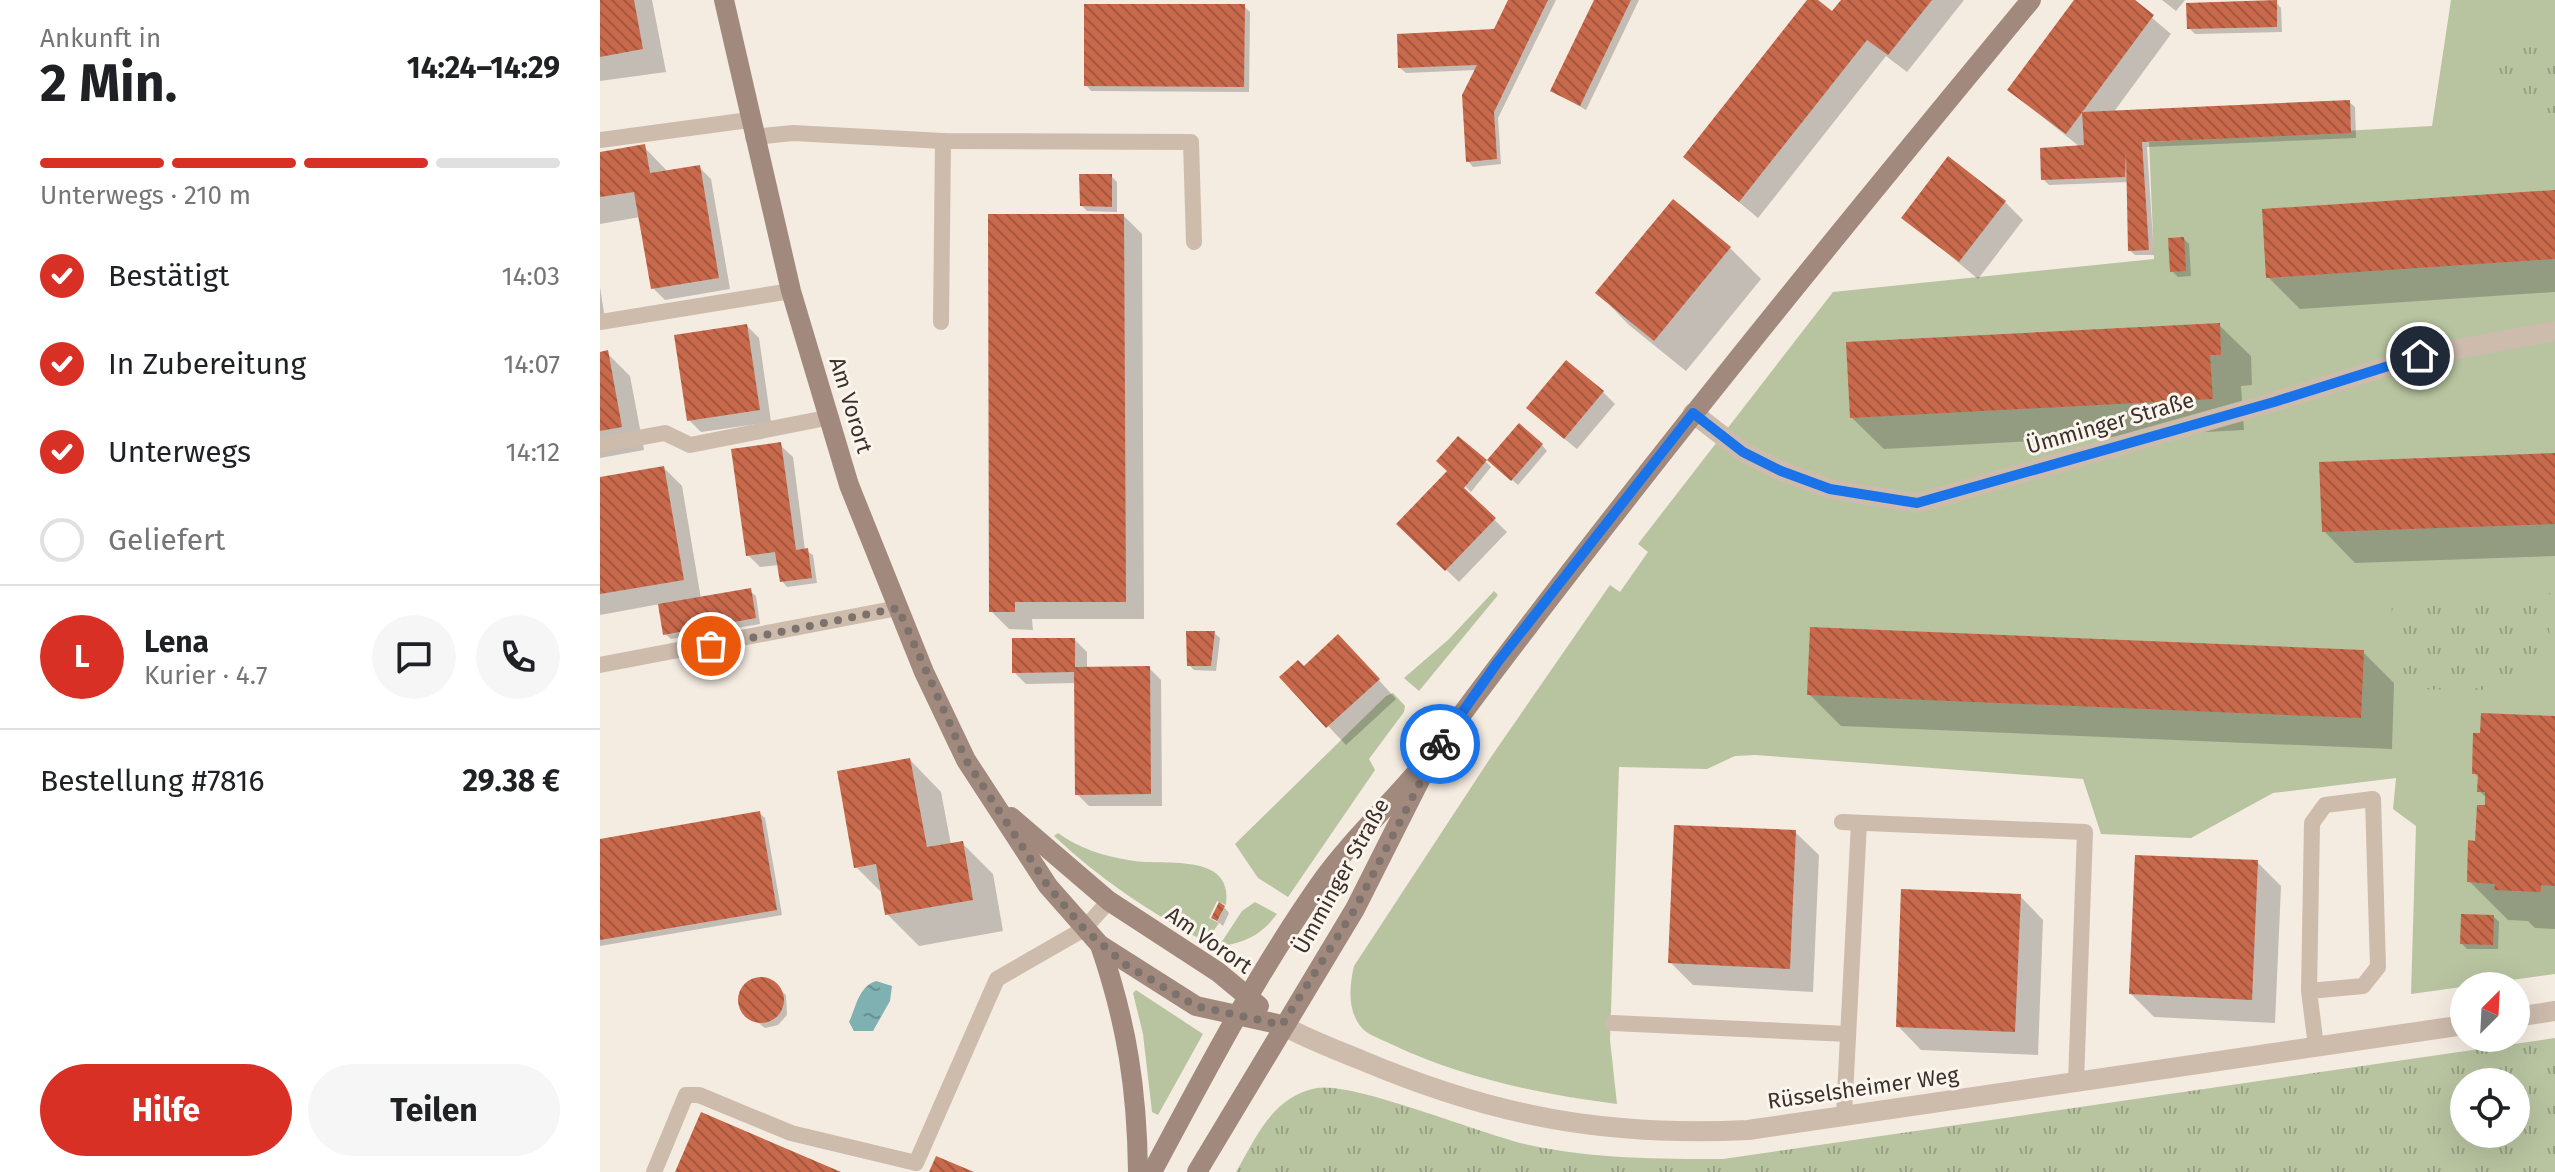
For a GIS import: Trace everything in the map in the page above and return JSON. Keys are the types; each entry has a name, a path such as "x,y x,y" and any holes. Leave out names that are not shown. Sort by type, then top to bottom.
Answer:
{"street":[{"name":"Am Vorort","path":"724,0 751,128 791,291 849,485 898,608 966,760 1048,886 1100,945 1196,1006 1238,1015"},
{"name":"Ümminger Straße","path":"1152,1172 1238,1015 1320,883 1437,748 1497,663 1693,413 2031,0"},
{"name":"Ümminger Straße","path":"1693,413 1743,452 1781,471 1830,489 1917,503 2454,347 2555,331"},
{"name":"Ümminger Straße","path":"1197,1172 1282,1025 1355,909 1437,748"},
{"name":"Am Vorort","path":"993,802 1109,901 1218,972 1249,997"},
{"name":"Am Vorort","path":"1100,945 1129,1046 1136,1083 1138,1172"},
{"path":"1249,997 1282,1025"},
{"path":"2530,1015 2555,1011"},
{"path":"1238,1015 1282,1025"},
{"name":"Rüsselsheimer Weg","path":"1282,1025 1458,1097 1535,1118 1671,1133 1748,1130 2450,1027"}],"lane":[{"path":"600,140 751,128 943,141 1191,142 1194,242"},
{"path":"941,322 943,141"},
{"path":"600,322 791,291"},
{"path":"600,445 665,433 690,445 831,417"},
{"path":"600,665 898,608"},
{"path":"2309,991 2363,986 2378,967 2373,799 2325,805 2312,823 2309,991 2316,1046"},
{"path":"1844,1115 1850,823 2085,832 2076,1082"},
{"path":"654,1172 686,1095 699,1095 791,1133 916,1163 997,979 1084,929 1109,901"},
{"path":"1613,1023 1848,1034"}],"green space":[{"path":"2451,0 2555,0 2555,974 2530,977 2530,972 2450,972 2450,989 2411,994 2416,826 2393,809 2396,778 2273,793 2191,838 2101,834 2083,779 1755,755 1735,756 1707,769 1619,767 1610,1040 1617,1104 1530,1090 1473,1075 1377,1038 1358,1024 1350,991 1354,966 1491,757 1610,585 1620,592 1648,552 1638,544 1833,292 2154,259 2149,142 2432,126"},
{"path":"2555,47 2555,113 2521,113 2520,84 2490,84 2490,48"},
{"path":"1494,591 1498,595 1419,691 1404,678 1448,640"},
{"path":"2550,593 2549,650 2533,668 2482,690 2396,689 2391,600"},
{"path":"1393,693 1405,706 1404,712 1369,759 1375,770 1288,897 1258,878 1235,844 1386,696"},
{"path":"1058,833 1083,847 1110,856 1207,868 1219,876 1225,888 1226,905 1217,901 1209,918 1219,923 1206,942 1185,931 1108,881 1054,836"},
{"path":"1255,902 1277,914 1252,937 1219,946 1242,911"},
{"path":"1136,990 1203,1034 1158,1115 1152,1112 1143,1034 1133,993"},
{"path":"2555,1038 2555,1172 1236,1172 1259,1132 1277,1109 1301,1093 1317,1088 1334,1088 1388,1100 1508,1139 1553,1150 1674,1159 1723,1159 2459,1052 2530,1052 2530,1042"}],"water":[{"path":"876,981 892,986 890,1001 873,1031 854,1031 849,1022 858,998 865,988"}],"building":[{"path":"600,0 634,0 643,49 600,57"},
{"path":"1508,0 1548,0 1494,112 1497,159 1466,162 1462,95 1477,65 1398,68 1397,34 1494,29"},
{"path":"1594,0 1631,0 1580,106 1550,91"},
{"path":"1807,0 1818,0 1832,11 1841,0 1932,0 1888,55 1867,40 1739,202 1683,157"},
{"path":"2074,0 2135,0 2154,15 2066,134 2007,90"},
{"path":"2277,0 2277,27 2187,29 2186,3"},
{"path":"1084,4 1245,4 1244,87 1084,86"},
{"path":"2350,100 2351,133 2142,142 2149,250 2128,251 2126,152 2125,177 2041,180 2040,148 2084,145 2082,112"},
{"path":"645,144 650,173 700,165 719,278 651,289 634,192 600,197 600,152"},
{"path":"1948,156 2006,201 1959,262 1901,218"},
{"path":"1079,174 1112,174 1112,207 1080,206"},
{"path":"2555,190 2555,259 2266,278 2262,209"},
{"path":"1673,199 1731,247 1654,341 1595,293"},
{"path":"988,214 1124,214 1126,602 1015,602 1015,612 989,612"},
{"path":"2184,237 2186,271 2170,272 2168,238"},
{"path":"2220,323 2221,355 2210,355 2213,399 1850,418 1846,342"},
{"path":"747,324 760,410 687,421 674,335"},
{"path":"608,350 622,427 600,431 600,352"},
{"path":"1566,360 1604,391 1564,439 1526,408"},
{"path":"1519,423 1543,444 1511,481 1487,460"},
{"path":"1458,436 1487,460 1464,488 1496,518 1445,571 1396,524 1447,471 1436,461"},
{"path":"781,442 796,550 808,548 812,578 780,582 775,552 746,556 731,449"},
{"path":"2555,453 2555,524 2322,532 2319,462"},
{"path":"664,466 684,580 600,594 600,477"},
{"path":"751,588 756,618 663,635 658,604"},
{"path":"1810,627 2364,650 2361,718 1807,695"},
{"path":"1186,631 1215,631 1211,666 1187,666"},
{"path":"1338,634 1380,679 1326,728 1279,677 1298,660 1304,666"},
{"path":"1012,638 1075,638 1075,667 1150,666 1151,794 1075,795 1074,672 1012,673"},
{"path":"2481,713 2555,716 2555,886 2541,885 2541,892 2494,890 2495,884 2467,882 2468,840 2475,841 2477,805 2485,805 2485,792 2477,792 2478,774 2472,774 2473,733 2480,733"},
{"path":"910,758 927,847 963,841 973,900 885,915 876,864 854,868 837,771"},
{"path":"760,811 777,910 600,940 600,839"},
{"path":"1674,825 1796,830 1790,969 1668,963"},
{"path":"2135,855 2258,860 2252,1000 2129,994"},
{"path":"1901,889 2021,894 2015,1032 1896,1027"},
{"path":"1219,902 1225,906 1217,921 1211,918"},
{"path":"2461,914 2494,915 2493,945 2460,944"},
{"path":"761,977 778,983 784,1000 778,1017 761,1023 744,1017 738,1000 744,983"},
{"path":"701,1112 841,1172 675,1172"},
{"path":"936,1156 974,1172 929,1172"}],"way so far":[{"path":"711,646 898,608 924,672 966,760 1048,886 1084,929 1126,965 1196,1006 1282,1025 1355,909 1440,744"}],"route":[{"path":"1440,744 1497,663 1693,413 1743,452 1781,471 1830,489 1917,503 2274,402 2420,356"}]}
